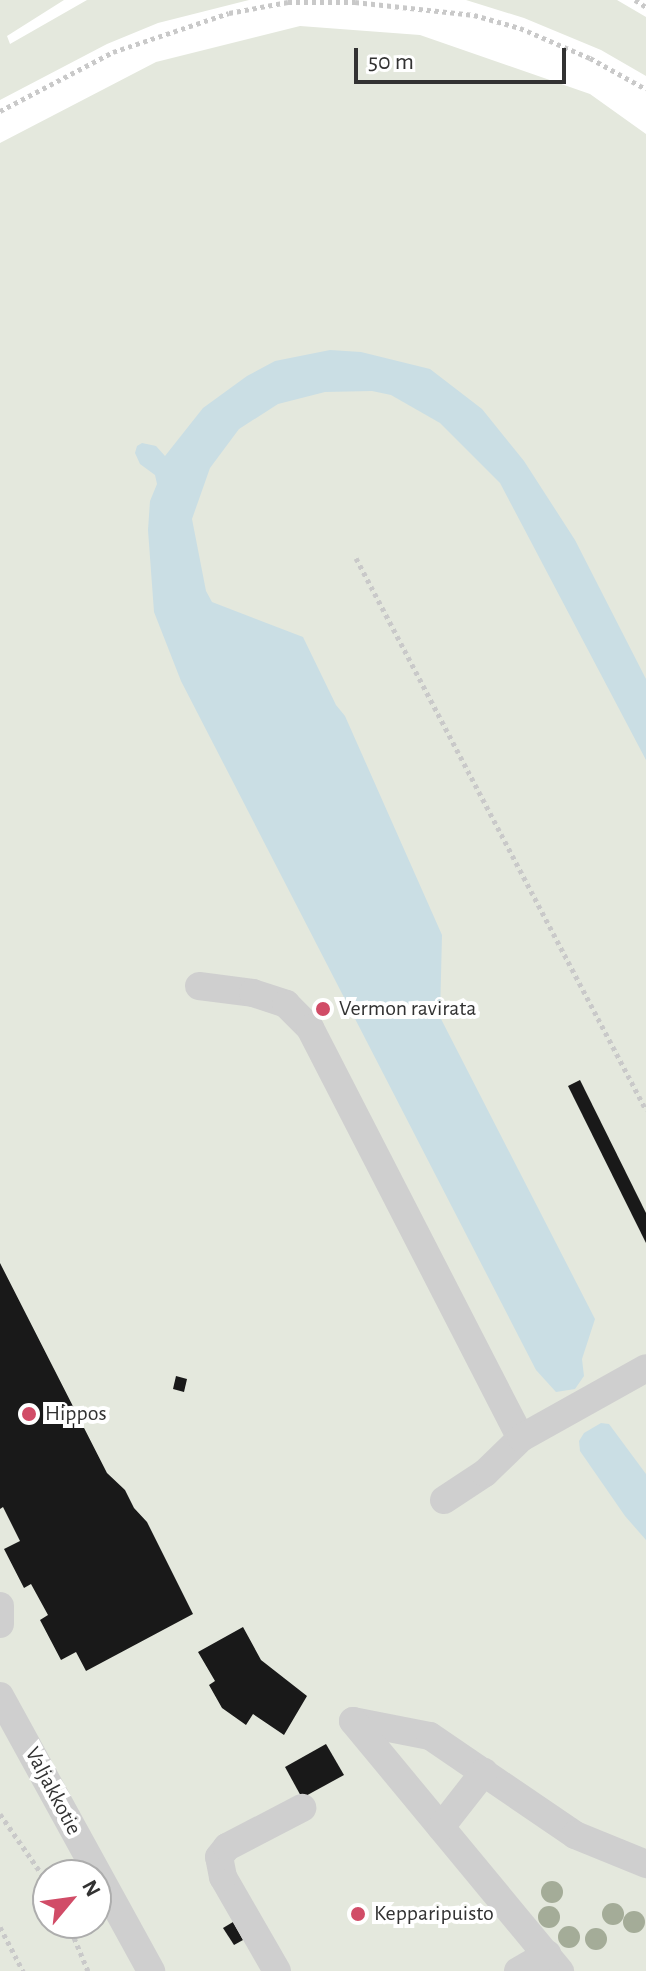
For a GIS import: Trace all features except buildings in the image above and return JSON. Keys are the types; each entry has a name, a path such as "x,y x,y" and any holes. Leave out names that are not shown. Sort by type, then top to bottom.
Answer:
{"street":[{"path":"199,986 253,993 286,1004 310,1028 521,1438"},
{"path":"444,1500 485,1473 521,1438 646,1368"},
{"path":"0,1606 0,1624"},
{"name":"Valjakkotie","path":"0,1696 151,1971"},
{"path":"518,1971 554,1963 353,1721 430,1736 575,1835 646,1864"},
{"path":"441,1827 484,1772"},
{"path":"277,1971 223,1877 219,1857 227,1847 302,1808"}],"path":[{"path":"635,0 646,7"},
{"path":"0,111 113,52 229,13 288,2 321,1 474,15 520,28 576,52 646,89"},
{"path":"356,558 646,1110"},
{"path":"0,1814 32,1860"},
{"path":"0,1927 23,1971"},
{"path":"75,1939 88,1971"},
{"path":"0,1950 11,1947"}],"shaded area":[{"path":"0,0 64,0 7,36 10,44 87,0 249,0 158,23 107,44 0,100"},
{"path":"466,0 617,0 646,17 646,76 601,50 524,18"},
{"name":"Vermon ravirata","path":"300,26 420,35 590,94 646,134 646,1971 0,1971 0,143 156,62"},
{"path":"330,350 361,352 430,369 482,409 524,461 575,540 646,679 646,760 500,483 440,423 391,395 372,391 325,392 278,404 239,429 210,468 192,519 206,591 212,602 303,637 336,705 345,716 442,935 440,1017 595,1319 582,1359 584,1376 575,1389 556,1392 536,1370 181,681 154,612 148,530 150,501 157,484 155,475 140,464 135,453 137,446 142,443 156,446 165,456 203,408 247,376 275,361"},
{"path":"601,1423 609,1424 646,1474 646,1540 625,1516 580,1451 579,1441 584,1433"}],"place":[{"name":"Vermon ravirata","path":"323,1009"},
{"name":"Hippos","path":"29,1414"},
{"name":"Kepparipuisto","path":"358,1914"}]}
